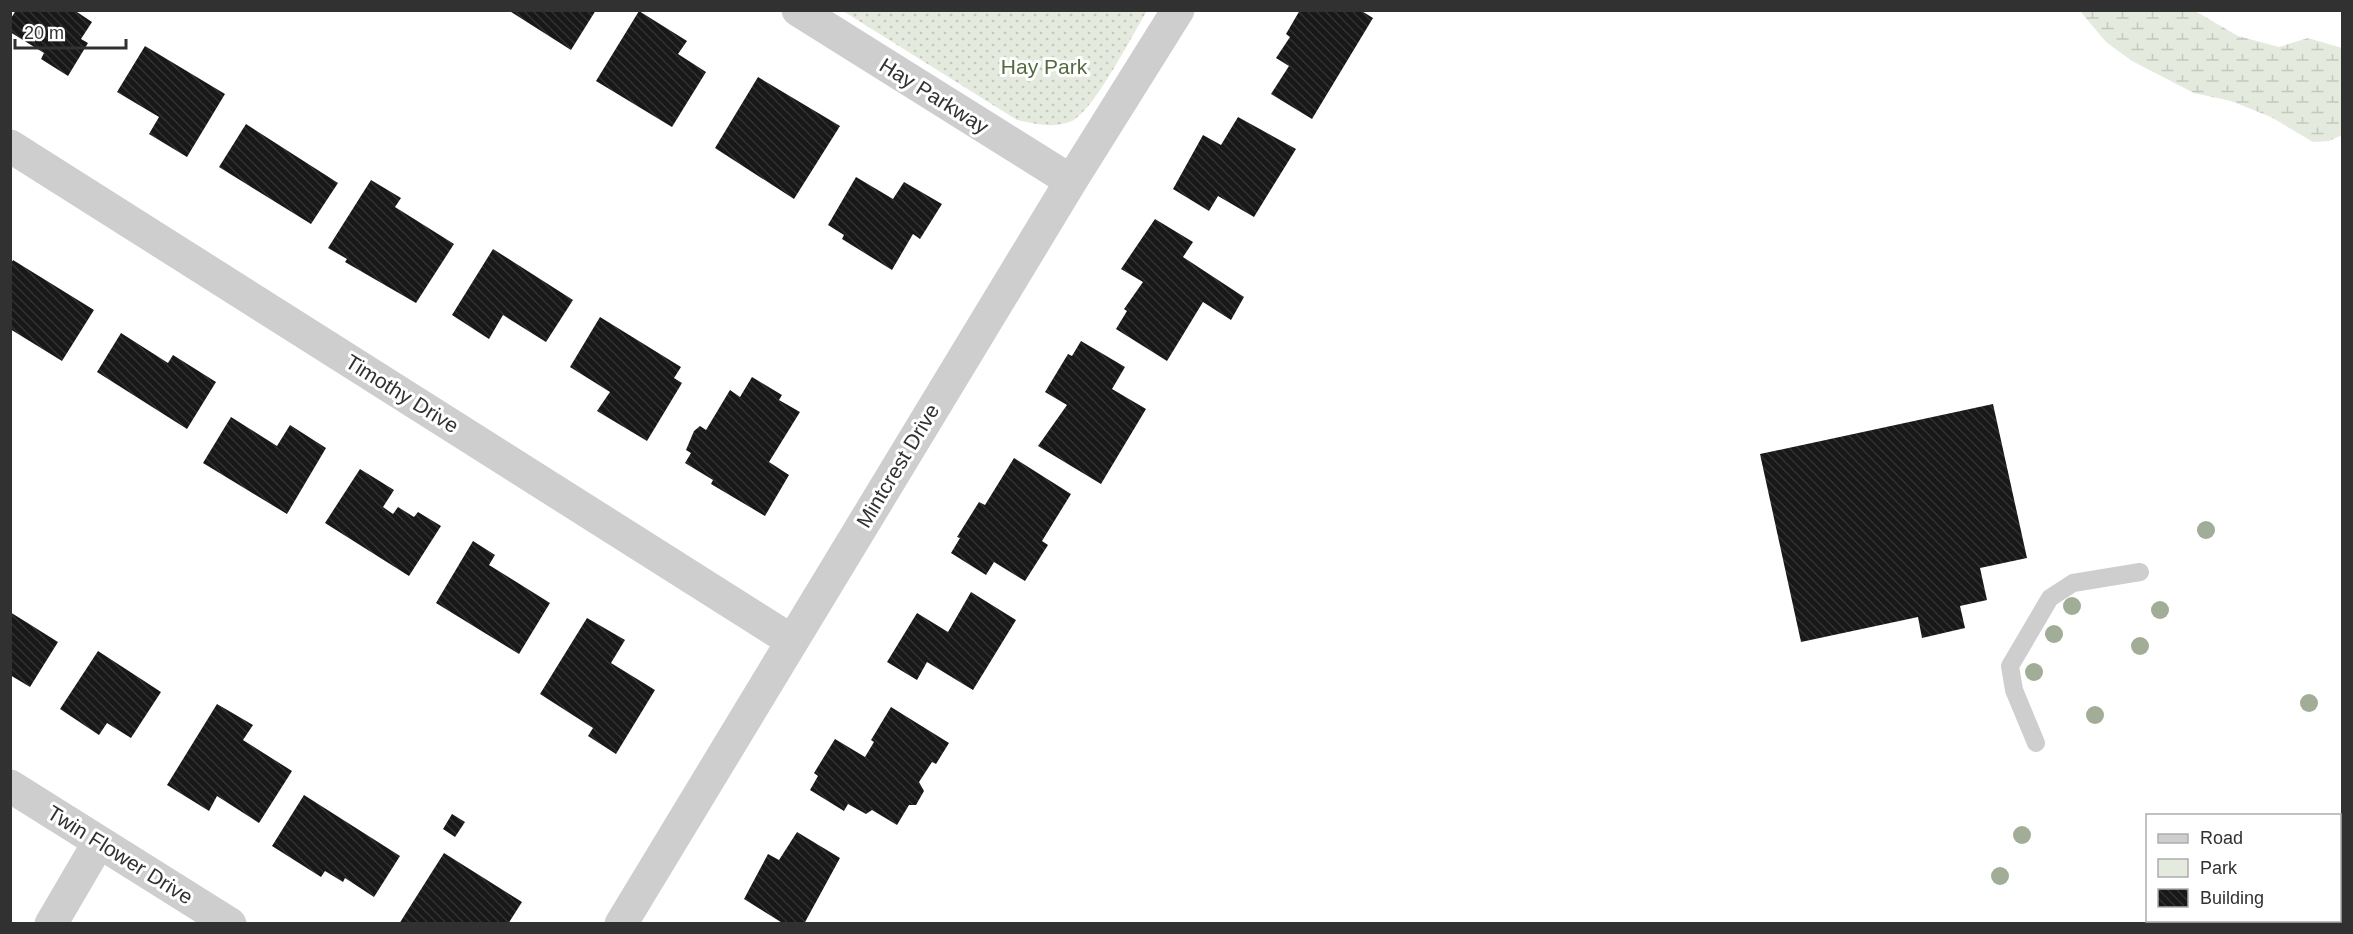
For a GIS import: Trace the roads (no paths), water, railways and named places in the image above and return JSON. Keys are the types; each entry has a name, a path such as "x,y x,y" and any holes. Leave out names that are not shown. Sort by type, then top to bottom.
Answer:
{"street":[{"name":"Hay Parkway","path":"798,10 1071,181"},
{"name":"Mintcrest Drive","path":"621,924 1071,181 1178,10"},
{"name":"Timothy Drive","path":"10,146 792,641"},
{"name":"Twin Flower Drive","path":"10,786 230,924"},
{"path":"51,924 99,842"}],"lane":[{"path":"2036,743 2014,690 2010,666 2050,598 2073,583 2140,572"}],"park label":[{"name":"Hay Park","path":"1044,67"}]}
